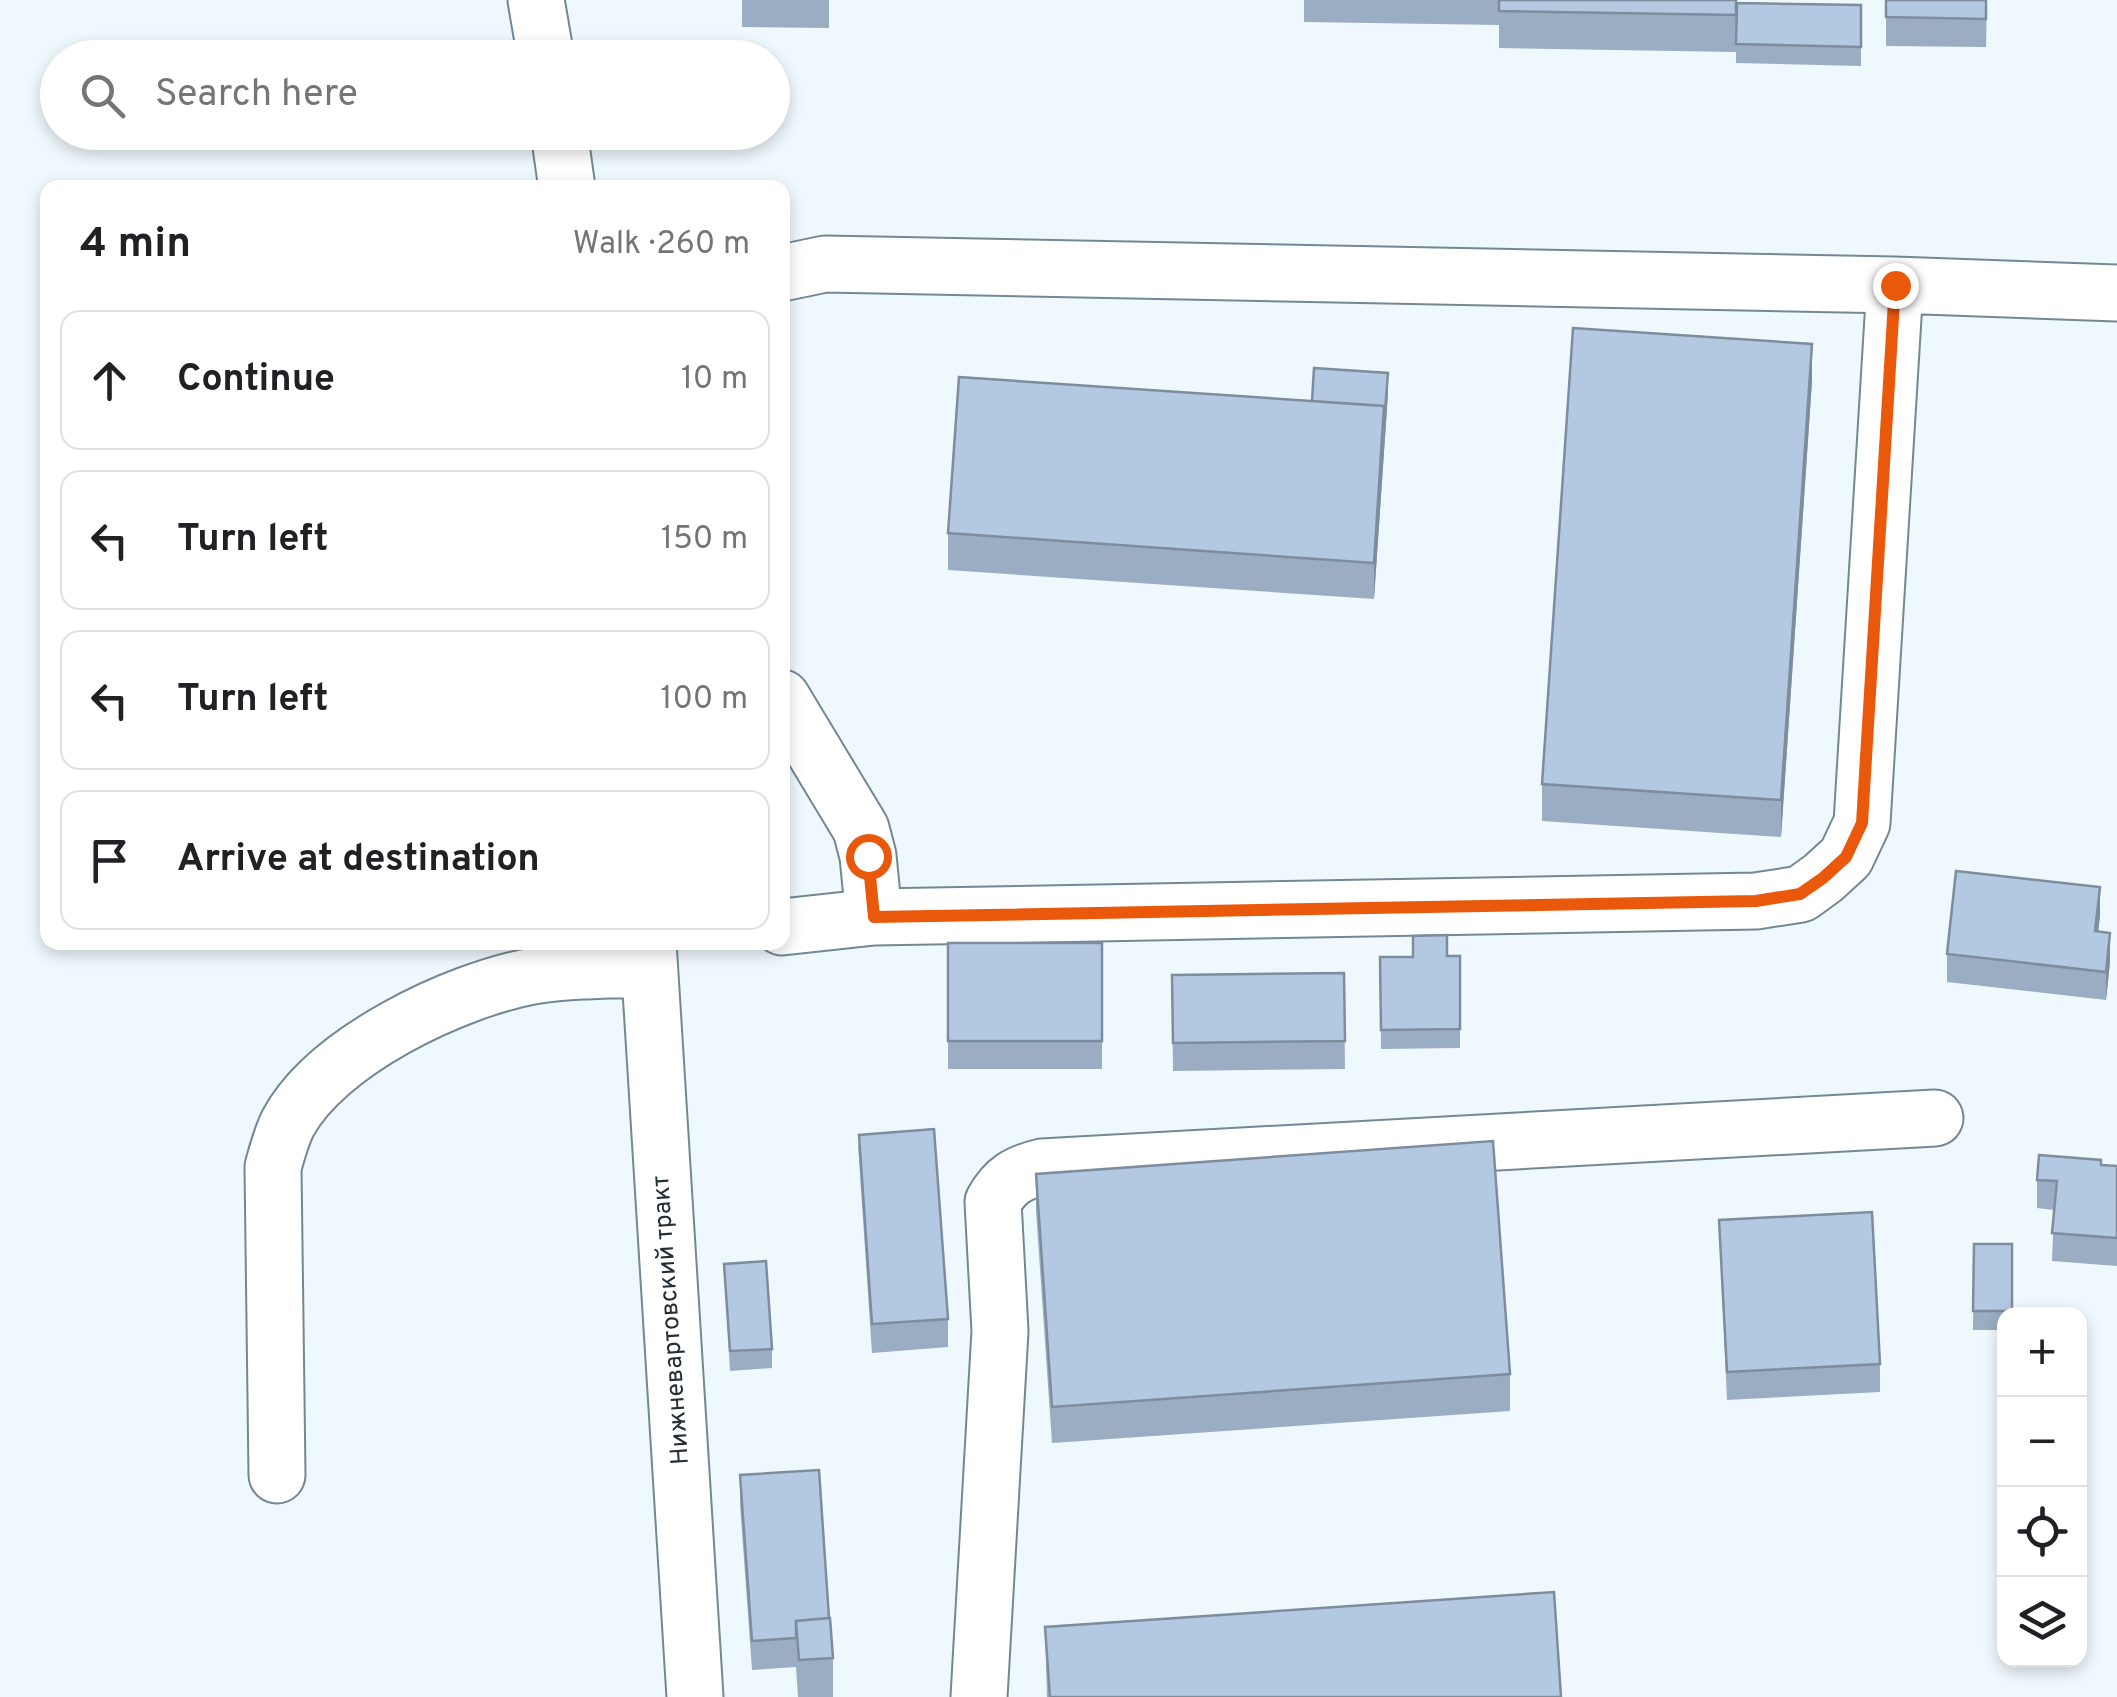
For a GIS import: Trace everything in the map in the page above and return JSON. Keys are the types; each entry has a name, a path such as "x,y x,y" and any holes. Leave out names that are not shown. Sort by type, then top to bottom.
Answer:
{"street":[{"path":"536,0 543,40"},
{"path":"562,150 567,180"},
{"path":"790,271 825,264 1895,285 2117,293"},
{"path":"790,926 874,917 1756,901 1800,894 1846,857 1862,823 1895,285"},
{"path":"790,711 861,829 874,917"},
{"path":"277,1475 272,1179 288,1123 336,1068 370,1043 433,1010 488,987 648,951"},
{"name":"Нижневартовский тракт","path":"648,951 695,1697"},
{"path":"979,1697 1000,1331 994,1202 1002,1185 1018,1173 1062,1166 1935,1118"}],"building":[{"path":"1499,0 1736,0 1736,15 1499,11"},
{"path":"1886,0 1986,0 1986,19 1886,17"},
{"path":"1737,3 1861,5 1861,47 1736,44"},
{"path":"1573,328 1812,344 1781,800 1542,784"},
{"path":"1314,368 1388,373 1384,423 1384,406 1312,401"},
{"path":"959,377 1384,406 1374,563 948,533"},
{"path":"1956,871 2100,887 2095,931 2110,933 2106,972 1947,954"},
{"path":"1447,935 1447,956 1460,956 1460,1029 1381,1030 1380,957 1413,957 1413,936"},
{"path":"948,943 1102,943 1102,1041 948,1041"},
{"path":"1344,973 1345,1041 1173,1043 1172,975"},
{"path":"934,1129 948,1319 872,1324 859,1135"},
{"path":"1493,1141 1510,1374 1052,1407 1036,1174"},
{"path":"2039,1155 2101,1160 2101,1165 2117,1166 2117,1238 2052,1233 2057,1181 2037,1180"},
{"path":"1872,1212 1880,1364 1727,1372 1719,1220"},
{"path":"1974,1244 2012,1244 2012,1307 1973,1311"},
{"path":"766,1261 772,1349 730,1351 724,1264"},
{"path":"819,1470 829,1618 796,1621 796,1638 752,1641 740,1475"},
{"path":"1554,1592 1561,1697 1050,1697 1045,1627"},
{"path":"830,1618 833,1658 799,1660 796,1621"}],"route":[{"path":"868,856 874,917 1756,901 1800,894 1846,857 1862,823 1895,285"}]}
